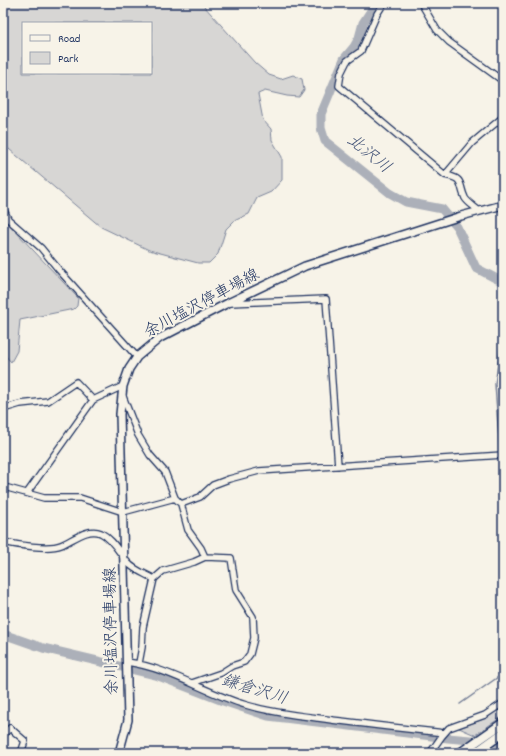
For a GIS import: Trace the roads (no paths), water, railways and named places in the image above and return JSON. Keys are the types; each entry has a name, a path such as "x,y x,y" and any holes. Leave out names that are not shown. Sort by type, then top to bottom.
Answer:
{"highway":[{"path":"460,753 503,723"},
{"path":"474,753 501,734"}],"main road":[{"name":"余川塩沢停車場線","path":"118,753 128,720 125,559 120,414 123,386 129,369 137,357 160,338 228,303 311,264 434,226 461,216 503,205"}],"street":[{"path":"384,3 377,14 361,51 347,61 341,73 339,86 445,175 455,177 461,184 466,200 479,211"},
{"path":"421,3 437,30 449,42 503,81"},
{"path":"445,175 472,143 503,116"},
{"path":"3,208 8,218 41,248 137,357"},
{"path":"228,303 326,299 338,466"},
{"path":"3,409 20,404 48,401 76,382 93,400"},
{"path":"27,493 93,400 123,386"},
{"path":"122,394 138,435 150,455 165,472 175,498 181,504 188,530 201,548 205,557"},
{"path":"181,504 200,496 213,485 228,479 259,471 503,455"},
{"path":"3,489 8,488 44,498 80,498 123,512 175,498"},
{"path":"3,542 51,547 60,545 90,532 100,533 108,538 129,564 154,579"},
{"path":"138,664 142,647 143,627 154,579 163,571 194,562 205,557 231,558 236,590 253,617 254,638 250,654 244,662 232,666 221,673 192,683"},
{"path":"127,662 138,664 192,683 223,698 262,710 443,735"},
{"path":"432,751 449,728 485,715 503,703"},
{"path":"3,735 10,728 25,741 21,753"}],"waterway":[{"name":"北沢川","path":"376,3 363,23 359,38 354,47 344,59 321,114 321,128 325,141 390,193 406,202 442,209 457,227 476,268 503,281"},
{"path":"500,453 495,384 503,332"},
{"path":"500,457 503,492"},
{"name":"鎌倉沢川","path":"3,634 43,648 156,675 223,701 268,716 448,738 503,743"},
{"path":"460,704 501,675 503,672"}]}
